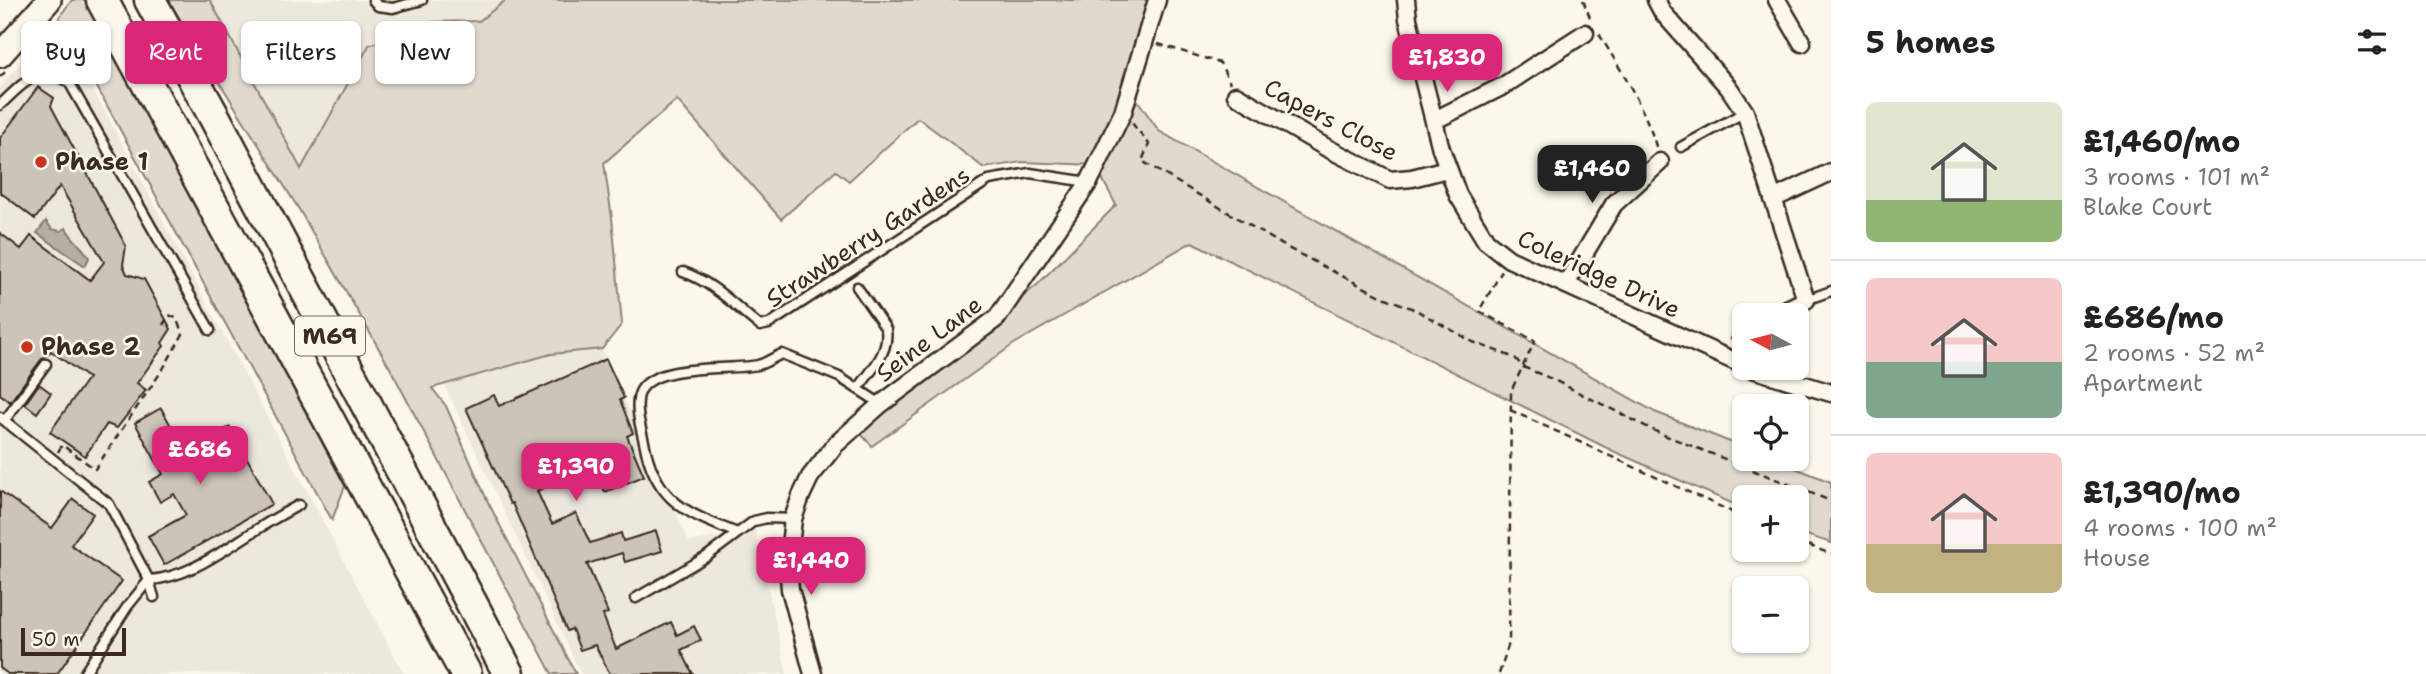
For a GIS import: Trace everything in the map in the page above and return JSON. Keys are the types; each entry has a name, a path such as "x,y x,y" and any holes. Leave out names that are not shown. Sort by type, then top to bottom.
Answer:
{"highway":[{"name":"M69","path":"102,0 466,674"},
{"name":"M69","path":"150,0 509,674"}],"main road":[{"path":"0,55 42,7"}],"street":[{"name":"Seine Lane","path":"813,674 790,589 789,540 801,496 822,460 835,444 881,404 998,318 1089,182 1100,161 1121,116 1157,0"},
{"name":"Coleridge Drive","path":"1406,0 1408,19 1447,169 1458,195 1486,241 1509,259 1732,360"},
{"path":"1656,0 1663,13 1729,88 1745,112 1806,300 1800,303"},
{"path":"1777,0 1802,43"},
{"path":"1435,120 1581,42"},
{"name":"Capers Close","path":"1236,95 1327,148 1390,180 1412,178 1447,169"},
{"path":"1566,284 1614,204 1660,162"},
{"path":"1773,199 1831,172"},
{"name":"Coleridge Drive","path":"1789,380 1831,393"}],"lane":[{"path":"373,0 378,6 393,8 422,0"},
{"path":"0,105 22,84"},
{"path":"70,84 209,330"},
{"path":"1681,147 1745,112"},
{"name":"Strawberry Gardens","path":"683,272 710,285 760,326 769,324 989,180 1030,173 1089,182"},
{"path":"857,287 886,329 887,337 886,347 858,389"},
{"path":"1806,300 1831,291"},
{"path":"737,533 684,510 662,491 648,456 639,418 639,394 645,386 659,377 686,371 759,365 782,354 839,377 881,404"},
{"path":"46,364 2,419 109,504 149,580 154,597"},
{"path":"84,674 127,607 149,580 167,579 207,560 299,505"},
{"path":"636,598 706,557 760,518 793,519"}],"path":[{"path":"1583,0 1594,26 1623,74 1653,134 1660,162"},
{"path":"1145,40 1220,63 1236,95"},
{"path":"1121,116 1149,144 1142,161 1286,247 1381,296 1416,310 1472,342 1515,358 1522,367 1552,379 1659,433 1831,501"},
{"path":"1499,674 1509,643 1511,391 1535,341 1479,311 1509,259"},
{"path":"53,458 62,445 95,469 163,369 183,334 176,318 169,315 163,325"},
{"path":"1510,410 1732,512"},
{"path":"1809,546 1831,554"}],"shaded area":[{"path":"72,0 89,0 100,21 61,21 59,17"},
{"path":"168,0 210,0 221,21 181,21"},
{"path":"210,0 506,0 479,21 375,21 375,43 369,45 361,60 361,21 241,21 241,58 227,32 227,21 221,21"},
{"path":"506,0 1150,0 1129,88 1159,131 1655,412 1732,443 1732,471 1803,471 1831,482 1831,543 1809,536 1809,485 1732,485 1732,503 1613,451 1192,242 1014,344 872,446 860,433 1038,284 1116,205 1095,165 1022,162 984,168 918,118 849,181 836,171 781,219 677,100 604,163 622,324 602,349 551,354 432,388 446,406 487,500 576,674 552,674 390,368 300,211 221,84 227,84 227,32 241,58 241,84 255,84 301,169 348,84 361,84 361,60 369,45 375,43 375,84 475,84 475,21 479,21"},
{"path":"111,42 125,68 125,84 133,84 345,486 332,520 95,84 111,84"},
{"path":"21,63 21,84 90,84 404,674 0,674 0,86"},
{"path":"255,84 348,84 301,170"},
{"path":"46,221 52,229 61,231 66,228 89,258 85,266 37,233"},
{"path":"602,349 689,542 755,530 787,674 581,674 435,365"}],"building":[{"path":"38,87 54,98 51,106 126,246 123,265 127,274 144,279 171,329 162,343 164,346 137,383 146,390 117,428 107,424 85,456 50,432 88,378 51,351 41,360 10,402 0,394 0,233 21,249 31,236 90,280 104,262 60,186 35,219 0,192 0,138"},
{"path":"606,359 624,398 620,400 633,433 627,436 644,476 605,492 594,465 537,491 552,524 576,513 590,543 621,533 623,541 656,531 662,551 625,562 622,553 587,564 608,613 603,615 616,649 671,622 677,635 694,626 701,640 681,650 693,674 610,674 595,645 580,650 572,629 567,631 512,503 510,504 466,408 494,395 499,406"},
{"path":"39,384 51,393 37,413 25,404"},
{"path":"161,408 185,451 230,427 272,504 164,565 148,536 186,515 174,494 160,502 149,482 163,474 135,423"},
{"path":"0,491 52,528 73,499 93,514 71,545 122,581 57,674 8,674 0,668"}],"place":[{"name":"Phase 1","path":"41,162"},
{"name":"Phase 2","path":"27,347"}]}
